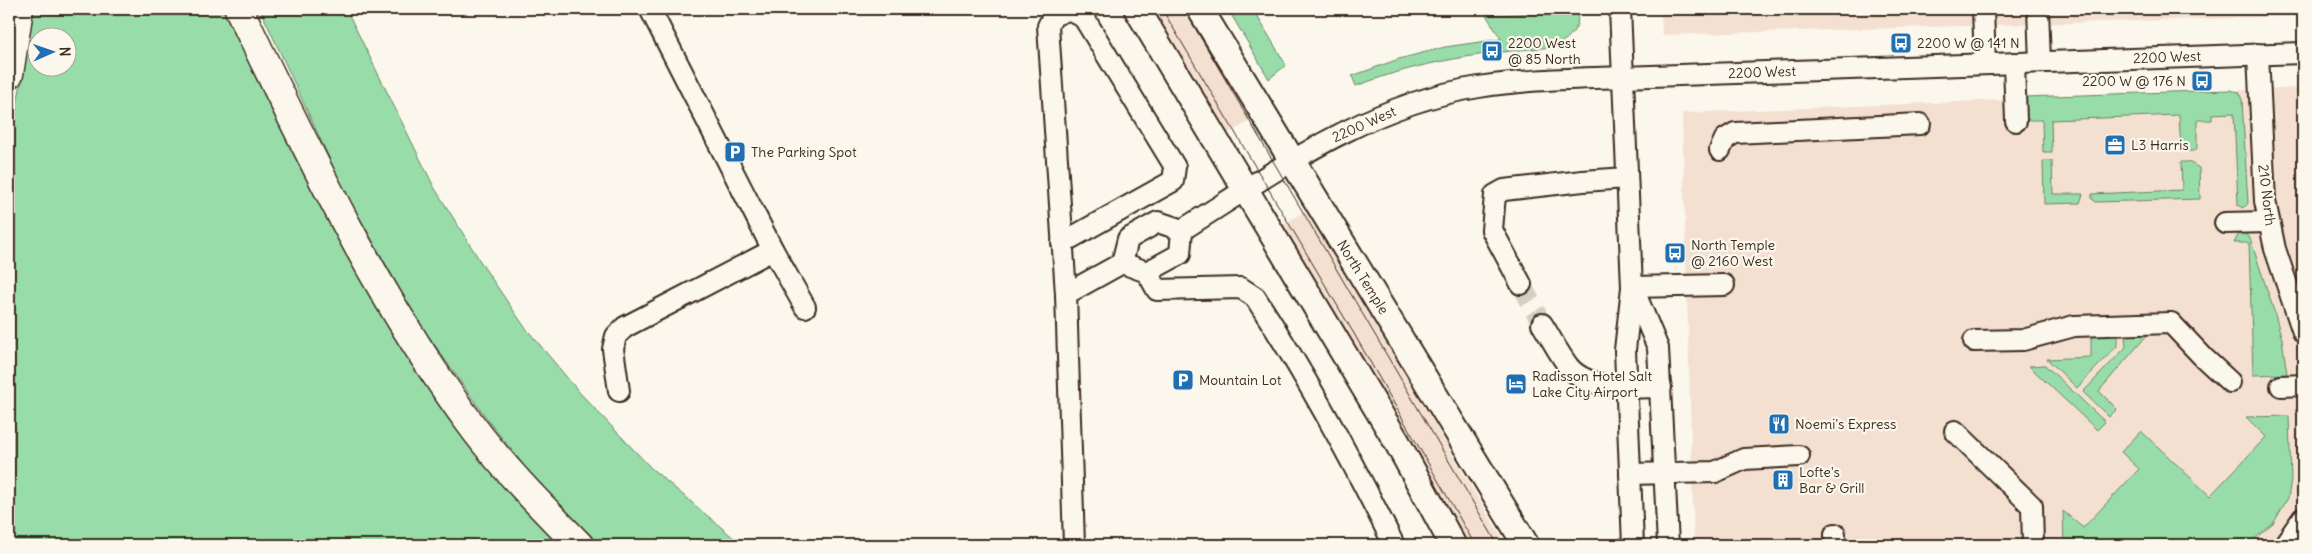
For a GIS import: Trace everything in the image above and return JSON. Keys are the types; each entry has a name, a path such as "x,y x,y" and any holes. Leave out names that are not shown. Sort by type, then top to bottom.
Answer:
{"highway":[{"path":"9,74 18,9"},
{"path":"239,9 330,194 375,277 435,374 476,432 535,499 579,545"}],"main road":[{"path":"1138,9 1397,442 1453,545"},
{"name":"North Temple","path":"1200,9 1526,545"}],"street":[{"path":"650,9 773,250 805,307"},
{"path":"1062,243 1173,181 1174,167 1084,18 1070,9 1053,16 1048,26 1062,243 1066,294 1074,545"},
{"path":"1620,9 1632,287 1625,350 1633,545"},
{"path":"1983,9 1985,64"},
{"path":"2038,9 2040,62"},
{"name":"2200 West","path":"1182,230 1330,138 1374,117 1448,93 1509,83 1623,77 2303,53"},
{"name":"210 North","path":"2258,54 2263,181 2269,222 2276,248 2300,305 2303,332"},
{"path":"2014,63 2016,122"},
{"path":"1720,150 1725,139 1735,133 1920,124"},
{"path":"1521,284 1492,230 1496,195 1504,190 1583,180 1627,178"},
{"path":"1066,294 1122,263 1128,238 1142,230 1158,222 1182,230 1180,254 1148,272"},
{"path":"2225,223 2269,222"},
{"path":"619,391 613,349 616,336 624,327 773,250"},
{"path":"1122,263 1148,272 1157,290 1242,288 1255,297 1310,384 1374,503 1394,545"},
{"path":"1632,287 1724,285"},
{"path":"1632,287 1658,348 1668,545"},
{"path":"1974,341 2023,340 2074,326 2171,322 2204,358 2230,382"},
{"path":"1542,324 1570,368 1590,381 1626,388 1661,387"},
{"path":"2281,386 2303,385"},
{"path":"1955,431 2032,506 2033,545"},
{"path":"1630,474 1715,472 1744,459 1799,456"},
{"path":"2284,545 2303,518"}],"shaded area":[{"path":"1153,9 1189,9 1254,119 1227,134"},
{"path":"1661,9 2303,9 2303,16 1662,35"},
{"path":"2303,88 2303,545 1694,545 1682,113"},
{"path":"1308,209 1506,545 1465,545 1281,226"}],"green space":[{"path":"32,9 228,9 340,242 391,332 434,399 467,443 558,545 9,545 9,144 28,40 28,78 78,78 78,28 30,28"},
{"path":"260,9 346,9 434,187 485,269 524,326 579,392 651,468 742,545 601,545 538,483 490,423 419,323 344,190"},
{"path":"1228,9 1253,9 1286,65 1269,79"},
{"path":"1576,12 1578,18 1576,28 1569,37 1554,47 1454,59 1406,70 1356,86 1352,76 1399,59 1445,47 1501,39 1486,15"},
{"path":"2229,90 2239,92 2242,100 2248,203 2244,208 2238,205 2234,113 2212,114 2212,120 2197,120 2197,148 2195,151 2181,151 2179,115 2051,120 2052,152 2043,152 2042,120 2024,120 2024,97"},
{"path":"2043,161 2052,161 2053,194 2083,194 2080,203 2044,204"},
{"path":"2181,162 2189,162 2199,168 2200,199 2096,202 2092,199 2092,194 2182,190"},
{"path":"2244,233 2250,238 2274,311 2282,339 2287,374 2253,375 2249,243 2234,243 2238,235"},
{"path":"2091,330 2100,330 2101,336 2117,335 2117,346 2077,388 2047,359 2091,357"},
{"path":"2148,334 2099,391 2117,409 2109,417 2083,392 2126,347 2125,335"},
{"path":"2045,365 2105,422 2097,430 2029,366"},
{"path":"2289,416 2291,481 2288,498 2273,524 2247,545 2064,545 2063,511 2083,528 2139,469 2121,452 2141,431 2210,496 2266,437 2246,417"}],"tunnel":[{"path":"1521,284 1542,324"}],"tram line":[{"path":"1162,9 1353,332 1475,545"},
{"path":"1184,9 1498,545"}],"place":[{"name":"2200 W @ 141 N","path":"1901,43"},
{"name":"2200 West @ 85 North","path":"1492,51"},
{"name":"2200 W @ 176 N","path":"2202,81"},
{"name":"L3 Harris","path":"2115,145"},
{"name":"The Parking Spot","path":"735,152"},
{"name":"North Temple @ 2160 West","path":"1675,253"},
{"name":"Mountain Lot","path":"1183,380"},
{"name":"Radisson Hotel Salt Lake City Airport","path":"1516,384"},
{"name":"Noemi's Express","path":"1779,424"},
{"name":"Lofte's Bar & Grill","path":"1783,480"}]}
